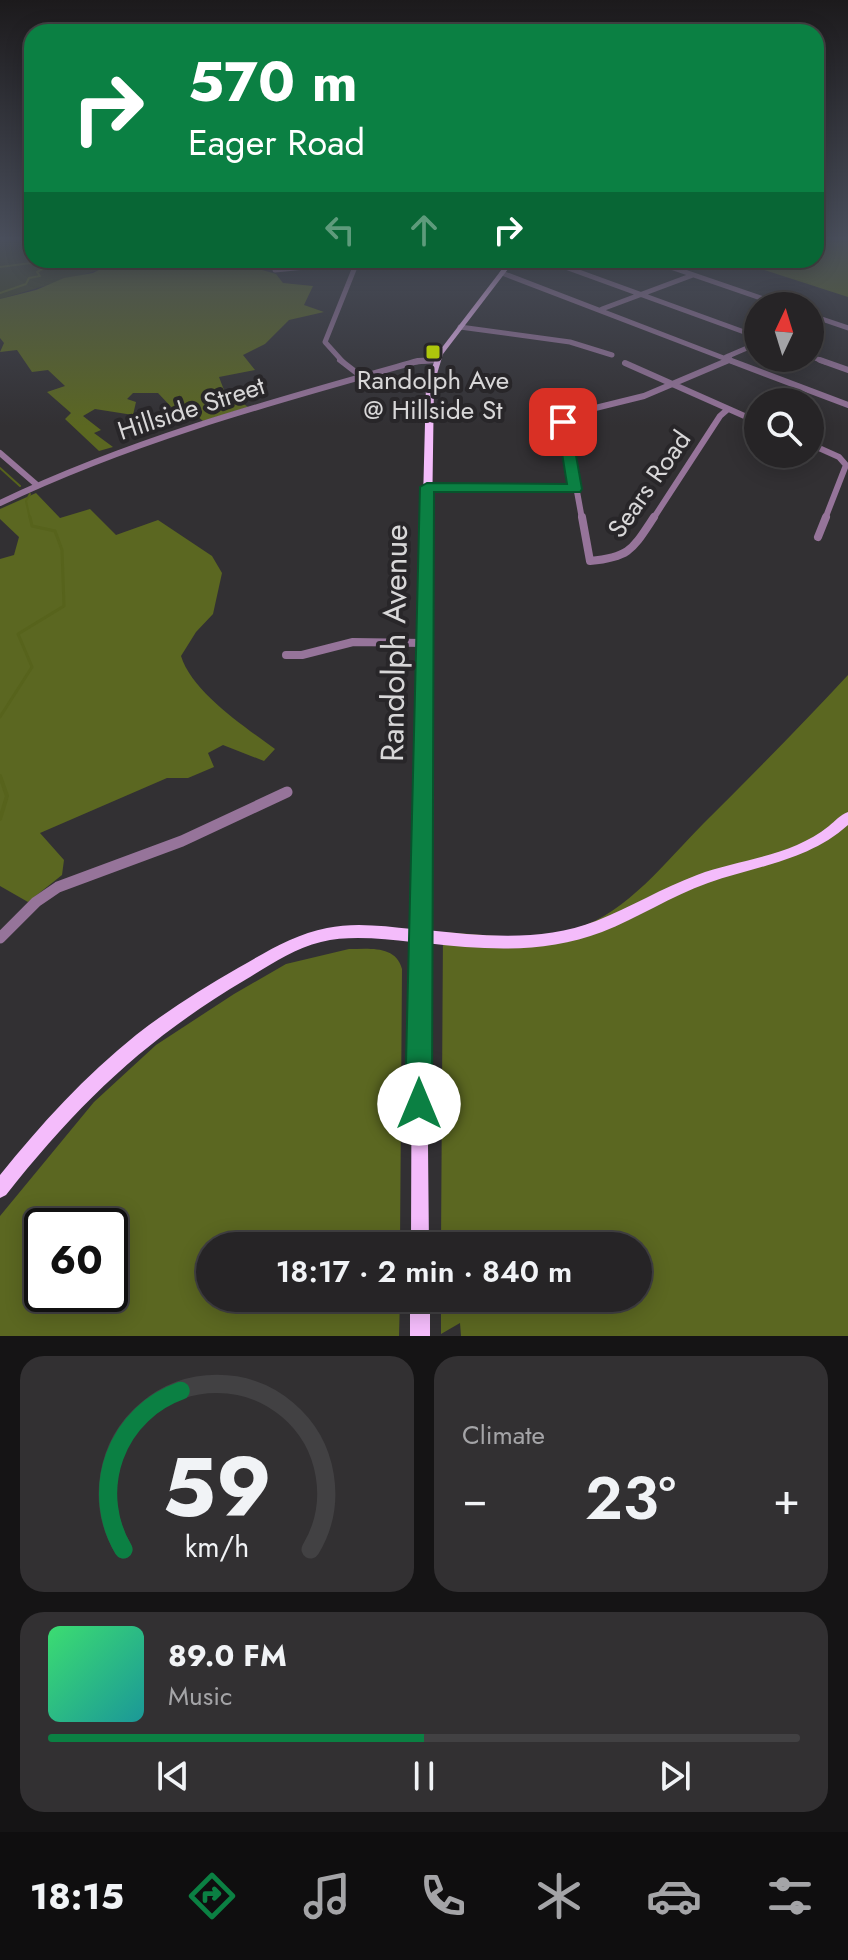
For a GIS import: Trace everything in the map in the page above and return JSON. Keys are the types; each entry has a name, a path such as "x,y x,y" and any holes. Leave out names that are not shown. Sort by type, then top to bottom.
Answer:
{"main road":[{"name":"Randolph Avenue","path":"420,1232 419,936 429,389 436,362 480,301"},
{"path":"0,1189 91,1083 139,1040 208,992 290,947 315,937 346,932 501,945 573,936 609,923 707,877 801,850 829,835 848,817"},
{"path":"420,1312 420,1336"}],"street":[{"path":"341,301 325,342 332,353 362,377"},
{"path":"579,301 848,405"},
{"path":"602,310 623,301"},
{"path":"660,301 744,332"},
{"path":"824,321 848,328"},
{"path":"460,327 570,342 612,355"},
{"path":"427,487 575,489 563,426 565,419 575,413 639,398 744,350"},
{"path":"824,361 848,370"},
{"name":"Hillside Street","path":"0,503 37,485 189,428 400,366 436,362"},
{"path":"625,363 744,416"},
{"name":"Sears Road","path":"575,489 590,561 618,558 634,549 720,416 728,409"},
{"path":"818,537 846,465 839,457 824,450"},
{"path":"0,453 37,485"},
{"path":"286,655 302,655 353,642 424,643"},
{"path":"0,938 36,902 58,887 182,841 287,792"}],"green space":[{"path":"0,301 306,301 304,305 324,312 289,320 265,344 243,355 255,370 219,377 224,390 248,407 203,421 188,408 175,411 158,393 133,393 127,399 136,402 133,415 95,409 83,416 101,430 94,433 113,447 99,451 65,419 71,413 47,392 65,386 48,370 32,372 17,350 0,352 4,343 0,338"},
{"path":"36,493 60,518 90,509 116,535 158,520 212,556 222,573 213,614 196,632 181,656 196,683 208,695 275,749 264,761 223,745 208,753 214,767 188,778 167,778 40,833 64,860 62,875 28,902 0,886 0,559 14,555 19,537 0,519 0,509"},
{"path":"848,675 848,1336 461,1336 460,1323 441,1334 441,1312 652,1312 652,1232 441,1232 443,932 544,935 595,921 629,898 660,869"},
{"path":"349,949 381,950 399,961 402,969 400,1232 196,1232 196,1312 400,1312 399,1336 0,1336 0,1216 94,1102 156,1045 286,964"}],"waterway":[{"path":"0,468 20,486"},
{"path":"30,494 26,501 30,519"},
{"path":"0,717 32,667 18,634 64,606 62,550 55,531 32,526 30,517"},
{"path":"0,776 7,796 0,819"}],"place":[{"name":"Randolph Ave @ Hillside St","path":"433,352"}],"route":[{"path":"419,1104 427,487 575,489 563,422"}]}
